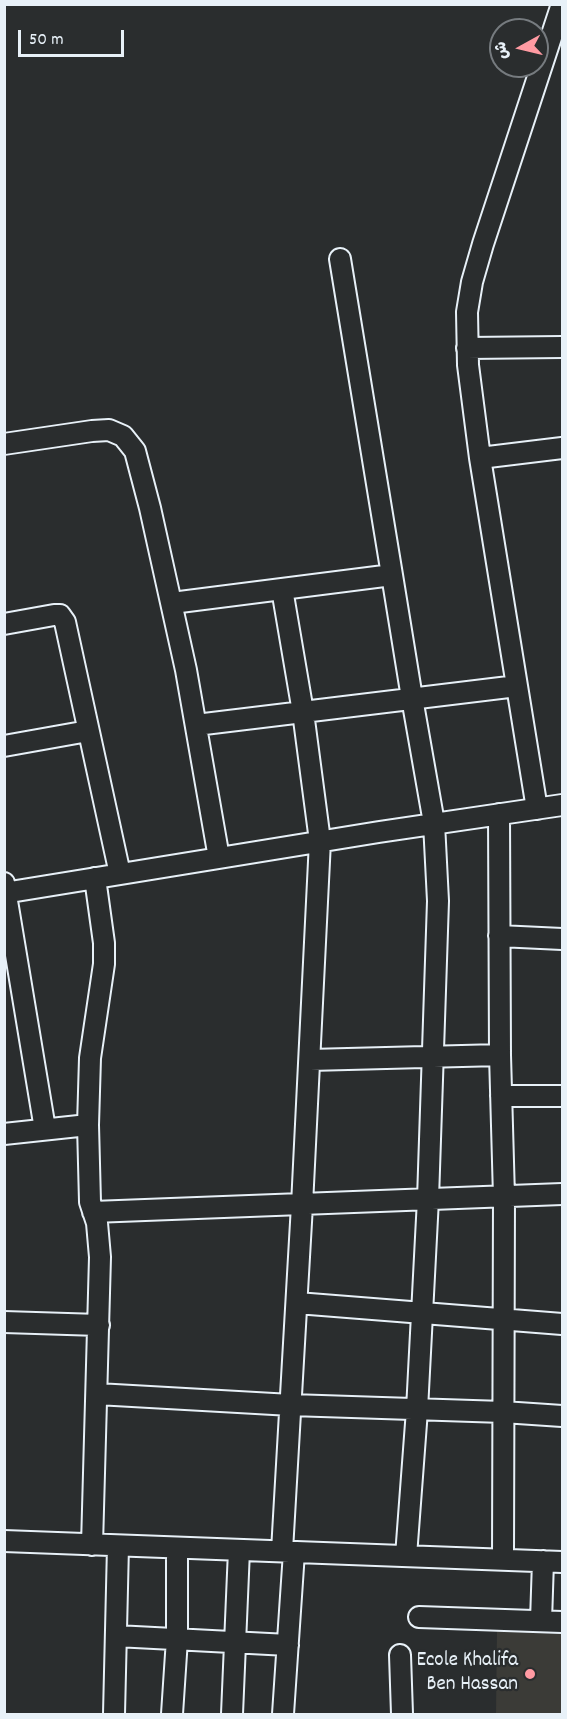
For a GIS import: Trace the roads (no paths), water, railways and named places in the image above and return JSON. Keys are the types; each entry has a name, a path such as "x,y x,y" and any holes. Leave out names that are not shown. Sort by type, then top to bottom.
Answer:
{"street":[{"path":"537,809 480,458 467,348 467,312 472,282 508,166 554,54 562,4"},
{"path":"340,259 434,823 438,924 434,1056 417,1410 406,1556"},
{"path":"467,348 562,347"},
{"path":"4,444 100,430 115,431 128,440 135,451 172,603 219,858"},
{"path":"480,458 562,448"},
{"path":"172,603 392,575"},
{"path":"282,589 303,712 320,842 291,1405 288,1645 283,1714"},
{"path":"4,624 54,615 62,616 120,874"},
{"path":"196,725 517,686"},
{"path":"4,746 88,731"},
{"path":"45,1129 5,890 95,879 434,823 562,806"},
{"path":"499,814 500,1054 504,1197 503,1559"},
{"path":"92,1545 100,1257 97,1223 89,1191 88,1125 90,1059 104,964 104,943 95,879"},
{"path":"499,936 562,939"},
{"path":"310,1060 500,1054"},
{"path":"501,1095 562,1096"},
{"path":"4,1134 88,1125"},
{"path":"93,1212 562,1194"},
{"path":"297,1303 562,1324"},
{"path":"4,1322 99,1325"},
{"path":"97,1394 291,1405 562,1416"},
{"path":"4,1541 553,1561 541,1621"},
{"path":"114,1714 118,1546"},
{"path":"172,1714 177,1639 177,1548"},
{"path":"232,1714 239,1550"},
{"path":"419,1617 562,1622"},
{"path":"116,1636 288,1645"},
{"path":"400,1655 402,1714"}],"place":[{"name":"Ecole Khalifa Ben Hassan","path":"530,1674"}]}
